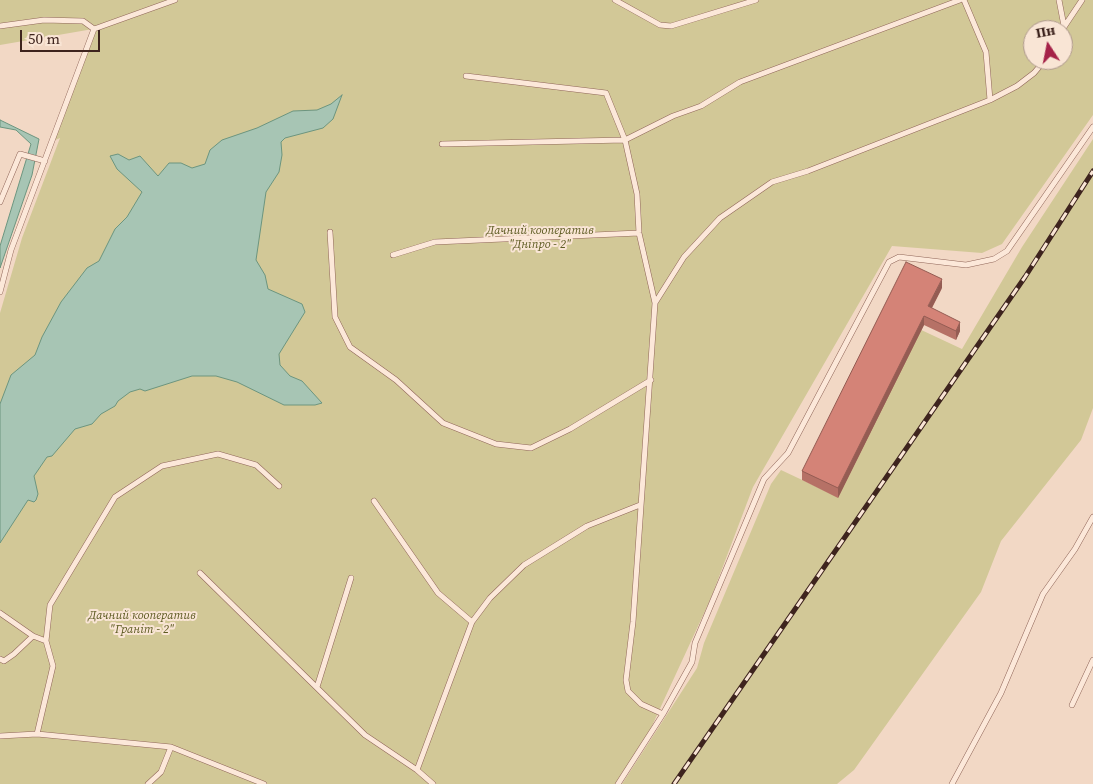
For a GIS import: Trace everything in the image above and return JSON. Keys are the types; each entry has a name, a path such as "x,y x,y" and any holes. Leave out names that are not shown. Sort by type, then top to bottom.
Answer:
{"lane":[{"path":"0,292 11,250 94,29 174,0"},
{"path":"615,0 660,25 671,26 756,0"},
{"path":"442,144 625,140 673,116 701,106 740,82 962,0 986,52 990,100"},
{"path":"1059,0 1062,20"},
{"path":"1068,20 1082,0"},
{"path":"0,26 44,20 84,22 94,29"},
{"path":"655,303 684,257 720,218 772,182 808,171 990,100 1017,86 1037,70"},
{"path":"466,76 606,93 625,140 637,194 639,233 655,303 633,622 626,680 628,691 641,704 663,714"},
{"path":"618,784 663,714 692,662 695,643 764,479 788,453 889,262 899,257 966,265 994,259 1007,251 1093,127"},
{"path":"0,202 20,154 45,161"},
{"path":"330,232 334,317 350,347 396,380 443,423 496,444 531,448 570,429 651,380"},
{"path":"393,255 434,242 639,233"},
{"path":"37,734 52,666 46,640 50,604 115,497 162,466 218,454 256,465 278,486"},
{"path":"374,501 438,593 472,622"},
{"path":"417,770 472,622 490,598 524,565 587,526 640,505"},
{"path":"952,784 1001,693 1043,594 1075,549 1093,517"},
{"path":"200,573 365,735 417,770 433,784"},
{"path":"318,687 351,578"},
{"path":"0,613 32,636 46,640"},
{"path":"0,659 4,661 14,654 32,636"},
{"path":"1072,705 1093,660"},
{"path":"0,736 37,734 171,747 264,784"},
{"path":"148,784 161,772 171,747"},
{"path":"245,784 248,777"}],"green space":[{"path":"0,0 1093,0 1093,115 1002,244 982,253 892,246 753,487 711,598 645,741 616,784 0,784 0,313 22,238 60,138 53,141 93,29 0,45"},
{"path":"1093,139 1093,408 1081,440 1001,541 981,592 854,770 837,784 622,784 697,668 704,643 771,484 781,470 834,495 917,328 962,349 1022,247"}],"shaded area":[{"path":"342,95 333,119 323,128 285,138 281,142 282,155 279,172 266,192 256,260 265,275 268,289 302,304 305,312 279,354 280,365 290,376 302,381 322,403 315,405 284,405 237,382 216,376 192,376 145,391 140,389 130,392 118,401 115,406 101,414 92,424 75,429 52,456 47,457 34,476 38,494 36,500 34,502 28,500 0,543 0,404 11,375 35,355 42,337 61,302 87,268 99,261 115,229 127,217 142,192 117,169 110,156 118,154 129,160 140,156 158,176 169,163 181,163 192,168 205,164 210,150 222,140 257,128 293,111 317,110 331,104"},
{"path":"0,120 39,139 32,175 0,268 0,246 31,144 16,130 0,127"}],"building":[{"path":"906,262 942,279 928,306 960,322 956,331 924,316 838,488 802,471"}],"railway":[{"path":"674,784 1025,277 1093,171"}],"park label":[{"name":"Дачний кооператив \"Дніпро - 2\"","path":"540,238"},
{"name":"Дачний кооператив \"Граніт - 2\"","path":"142,623"}]}
